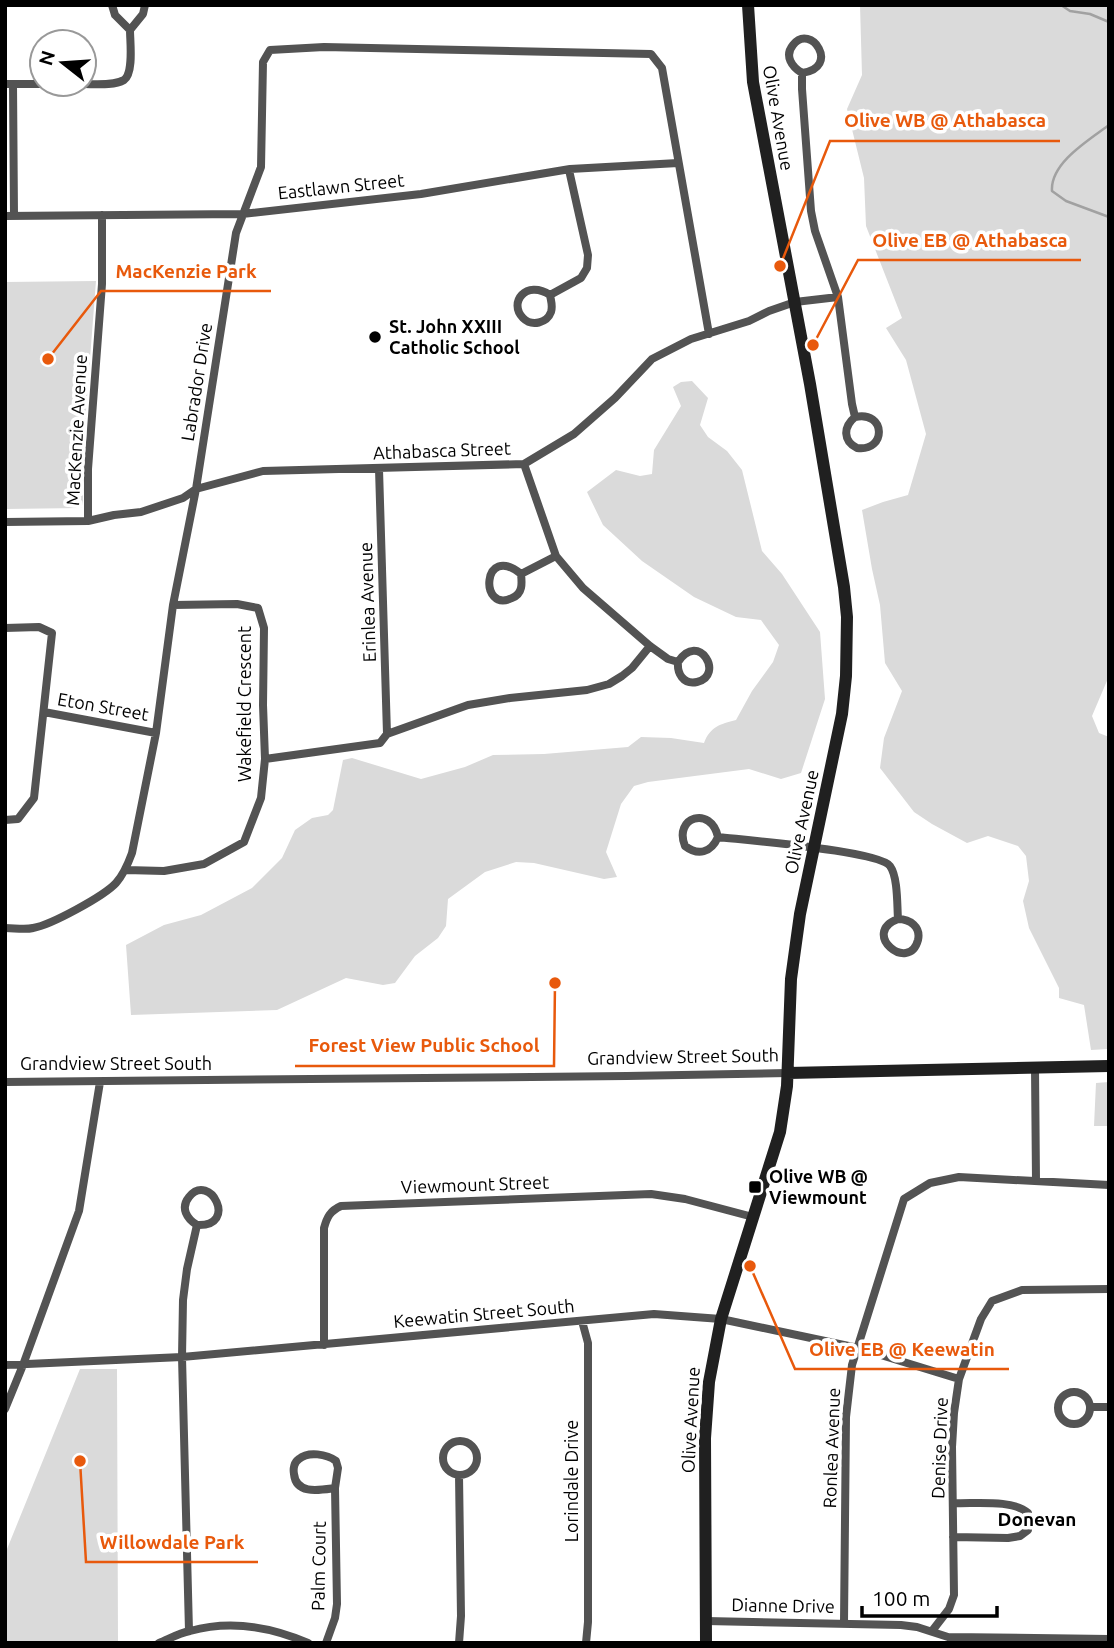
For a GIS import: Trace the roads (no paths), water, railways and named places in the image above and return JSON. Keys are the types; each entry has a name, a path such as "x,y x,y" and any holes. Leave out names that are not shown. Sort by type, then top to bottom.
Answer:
{"main road":[{"name":"Olive Avenue","path":"706,1643 706,1413 710,1371 721,1319 780,1132 788,1073 795,942 842,714 846,676 847,617 839,560 795,302 753,82 748,5"},
{"name":"Grandview Street South","path":"788,1073 1109,1066"}],"street":[{"path":"112,5 115,15 130,30"},
{"path":"98,84 123,81 128,75 131,65 130,30 143,14 145,5"},
{"path":"808,39 817,44 822,54 815,69 802,73 790,63 789,52 794,43 808,39"},
{"name":"Labrador Drive","path":"126,870 132,853 156,733 173,605 196,489 236,233 261,167 263,62 270,50 324,47 651,54 662,68 709,334"},
{"path":"802,73 811,211 815,232 838,297 855,417"},
{"path":"10,216 9,84 28,84"},
{"name":"Eastlawn Street","path":"10,216 242,214 421,194 569,170 678,163"},
{"path":"550,295 581,278 587,268 588,255 569,170"},
{"name":"MacKenzie Avenue","path":"88,521 89,457 102,284 102,215"},
{"path":"539,289 550,295 552,306 545,320 535,323 521,316 518,304 528,290 539,289"},
{"name":"Athabasca Street","path":"5,522 88,521 141,512 183,498 196,489 263,471 524,464 574,434 615,398 652,359 691,340 795,302 838,297"},
{"path":"865,416 877,425 877,441 868,448 857,448 848,441 847,425 855,417 865,416"},
{"path":"524,464 556,556 583,588 650,646 668,659 678,662"},
{"name":"Erinlea Avenue","path":"379,469 387,734"},
{"path":"521,574 556,556"},
{"path":"512,567 521,574 522,585 512,598 501,599 489,588 489,577 496,569 512,567"},
{"name":"Wakefield Crescent","path":"126,870 164,871 204,864 244,842 261,798 265,759 264,628 258,608 237,604 173,605"},
{"path":"5,628 39,627 52,633 34,798 18,819 5,820"},
{"path":"265,759 380,743 387,734 468,705 587,691 609,684 622,676 650,646"},
{"path":"695,651 705,655 709,670 700,682 689,682 678,672 678,662 685,653 695,651"},
{"name":"Eton Street","path":"44,712 156,733"},
{"path":"701,817 713,824 718,837 709,849 698,852 685,846 682,832 691,820 701,817"},
{"path":"718,837 847,852 889,863 894,875 898,919"},
{"path":"5,928 33,928 66,915 115,885 126,870"},
{"path":"898,919 905,919 917,930 917,942 905,953 894,952 884,939 886,928 898,919"},
{"path":"1035,1068 1036,1181"},
{"name":"Grandview Street South","path":"5,1082 788,1073"},
{"path":"5,1409 79,1211 100,1082"},
{"name":"Ronlea Avenue","path":"844,1623 846,1417 852,1365 904,1199 930,1183 959,1177 1109,1185"},
{"path":"205,1191 218,1201 219,1213 212,1222 197,1225 188,1218 186,1202 194,1193 205,1191"},
{"name":"Viewmount Street","path":"324,1345 324,1228 327,1217 341,1206 652,1194 685,1199 753,1217"},
{"path":"189,1631 183,1300 197,1225"},
{"name":"Denise Drive","path":"932,1631 949,1609 954,1595 954,1413 959,1379 981,1319 992,1301 1022,1290 1109,1289"},
{"name":"Keewatin Street South","path":"5,1365 182,1357 654,1314 721,1319 858,1348 959,1379"},
{"name":"Lorindale Drive","path":"582,1321 588,1343 586,1643"},
{"path":"1072,1392 1086,1397 1091,1407 1088,1417 1079,1424 1068,1423 1058,1412 1060,1401 1072,1392"},
{"path":"1091,1407 1109,1407"},
{"path":"461,1441 475,1449 477,1460 472,1470 459,1475 447,1469 443,1459 446,1448 461,1441"},
{"name":"Palm Court","path":"326,1643 337,1604 335,1488 338,1468 335,1461 325,1455 306,1456 296,1462 294,1476 300,1487 335,1488"},
{"path":"459,1475 459,1643"},
{"path":"953,1503 1008,1504 1022,1508 1028,1513 1028,1530 1020,1536 1008,1538 953,1537"},
{"name":"Dianne Drive","path":"706,1621 901,1625 948,1637 1109,1639"},
{"path":"159,1643 189,1631 222,1625 260,1627 286,1633 308,1643"}],"waterway":[{"path":"1061,5 1070,11 1090,14 1109,22"},
{"path":"1109,125 1064,162 1057,171 1052,191 1066,201 1109,217"},
{"path":"1109,440 1109,447"}],"place":[{"name":"Olive WB @ Athabasca","path":"780,266"},
{"name":"St. John XXIII Catholic School","path":"375,337"},
{"name":"Olive EB @ Athabasca","path":"813,345"},
{"name":"MacKenzie Park","path":"48,359"},
{"name":"Forest View Public School","path":"555,983"},
{"name":"Olive WB @ Viewmount","path":"755,1187"},
{"name":"Olive EB @ Keewatin","path":"750,1266"},
{"name":"Willowdale Park","path":"80,1461"}],"district":[{"name":"Donevan","path":"1037,1519"}]}
